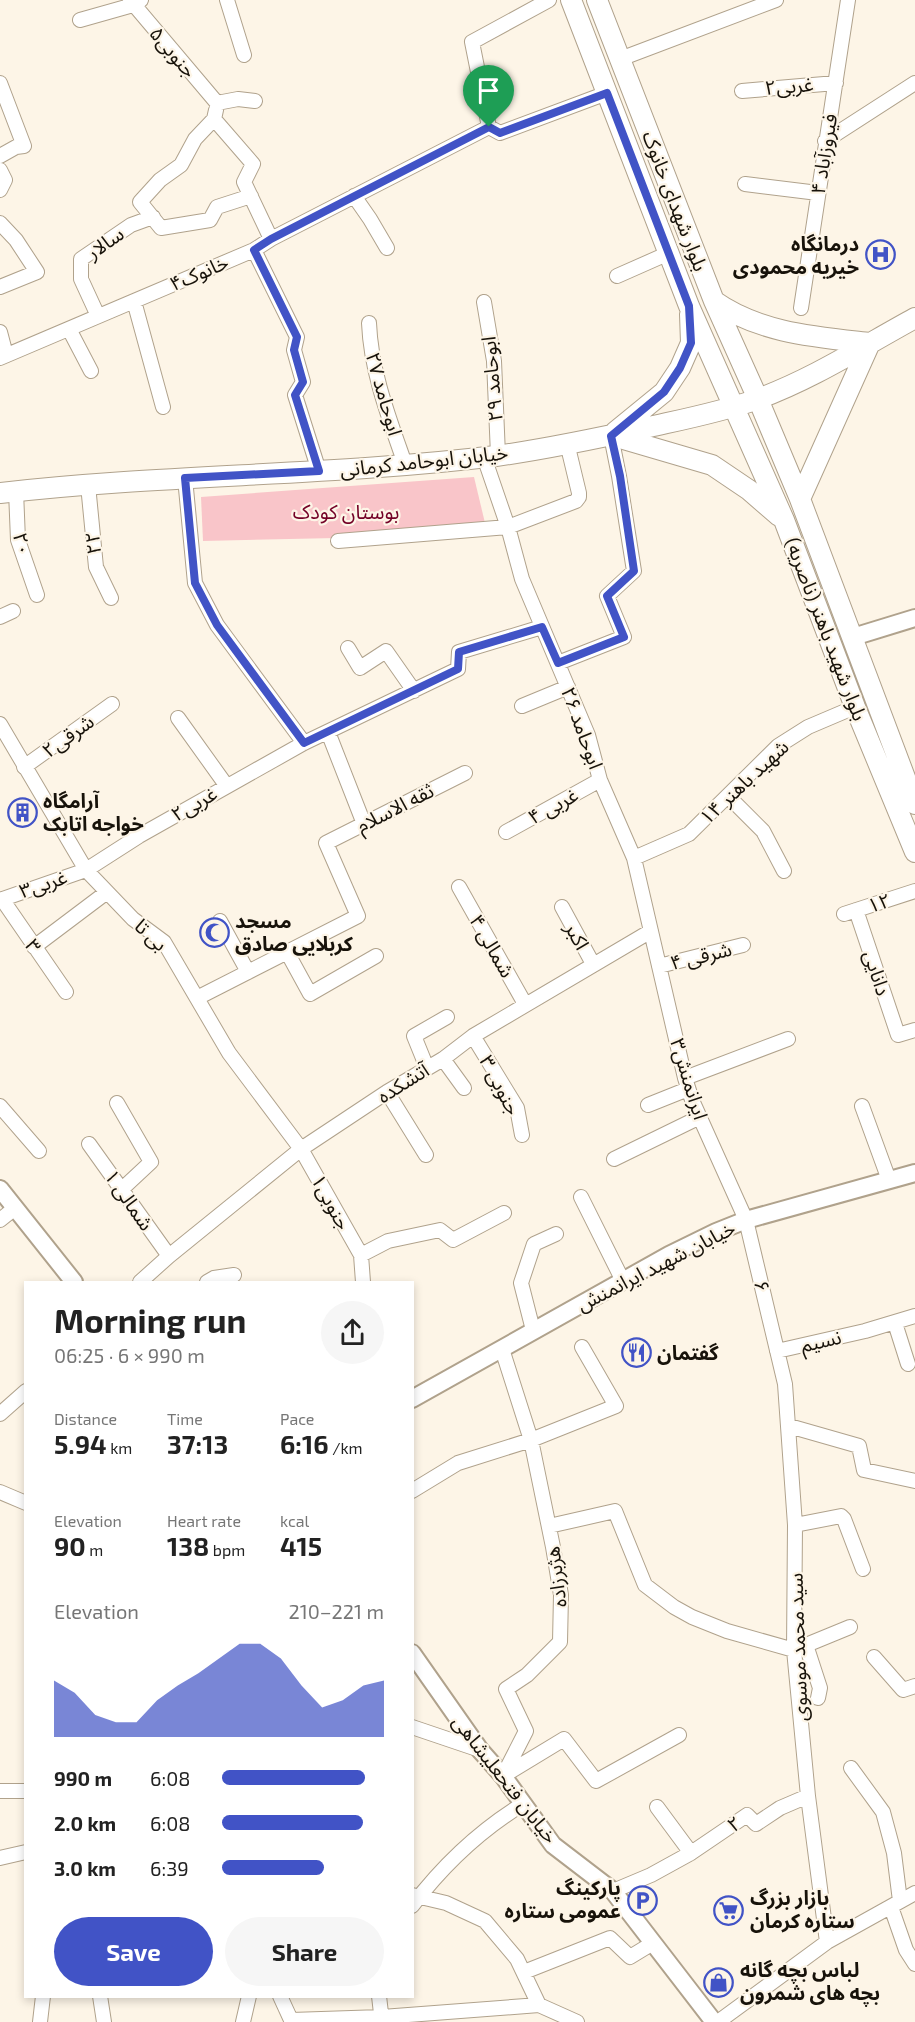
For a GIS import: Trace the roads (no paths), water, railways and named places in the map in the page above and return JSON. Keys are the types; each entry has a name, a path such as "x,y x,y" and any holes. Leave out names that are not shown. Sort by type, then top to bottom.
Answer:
{"main road":[{"name":"بلوار شهدای خانوک","path":"570,0 689,306 735,407"},
{"name":"بلوار شهدای خانوک","path":"597,0 714,301 758,399"},
{"path":"714,301 731,313 768,327 828,338 870,342 800,499"},
{"path":"611,436 664,392 680,368 691,343 689,306"},
{"name":"خیابان ابوحامد کرمانی","path":"8,492 405,464 491,456 611,436 735,407 758,399 818,373 915,318"},
{"name":"بلوار شهید باهنر (ناصریه)","path":"758,399 800,499 915,804"},
{"name":"بلوار شهید باهنر (ناصریه)","path":"735,407 784,520 855,707 915,852"},
{"path":"611,436 712,465 749,490 784,520"}],"street":[{"path":"227,0 244,55"},
{"path":"549,0 472,42 489,127 500,133 607,93"},
{"path":"620,59 776,0"},
{"name":"فیروزآباد ۴","path":"801,308 848,0"},
{"path":"80,20 135,2"},
{"name":"جنوبی۵","path":"135,2 218,103"},
{"name":"غربی۲","path":"742,91 836,82"},
{"path":"0,83 24,146 16,147 0,156"},
{"path":"825,141 915,83"},
{"path":"251,196 218,207 210,220 161,228 140,202 160,180 181,165 195,139 214,119 218,103 238,99 255,101"},
{"path":"214,119 253,164 244,182 271,239"},
{"name":"خانوک۴","path":"3,356 254,250 271,239 489,127"},
{"path":"0,170 4,180 0,190"},
{"path":"745,184 818,193"},
{"path":"354,196 387,248"},
{"name":"سالار","path":"98,316 81,279 81,259 131,225 153,217"},
{"path":"0,224 16,240 37,272 0,288"},
{"path":"254,250 297,337 294,350 303,382 295,395 319,471"},
{"path":"617,276 669,253"},
{"path":"134,301 163,407"},
{"name":"ابوحامد ۲۹","path":"484,302 494,361 491,456"},
{"name":"ابوحامد ۲۷","path":"369,323 370,350 387,412 405,464"},
{"path":"69,329 91,371"},
{"path":"0,332 3,356"},
{"path":"558,663 624,637 607,596 634,571 620,476 611,436"},
{"path":"338,541 508,527 576,501 579,497 567,443"},
{"name":"ابوحامد ۲۶","path":"491,456 522,579 588,735 600,780 634,858 651,932"},
{"path":"185,478 195,583 217,625 304,743"},
{"name":"۲۲","path":"88,485 96,567 111,598"},
{"name":"۲۰","path":"8,492 18,540 37,595"},
{"path":"0,617 13,611"},
{"path":"853,637 915,618"},
{"name":"غربی۲","path":"86,870 226,785 304,743 458,669 459,652 542,627"},
{"path":"348,648 360,668 386,651 414,691"},
{"path":"522,706 568,687"},
{"name":"شرقی۲","path":"24,767 112,704"},
{"name":"شهید باهنر ۱۴","path":"634,858 689,834 778,746 808,727 855,707"},
{"path":"178,718 226,785"},
{"name":"بی تا","path":"0,724 86,870 134,919 164,942 229,1053 301,1149"},
{"path":"328,732 364,824"},
{"name":"ثقه الاسلام","path":"287,952 358,916 326,843 465,773"},
{"name":"۴ غربی","path":"506,832 600,780"},
{"path":"728,796 763,831 784,871"},
{"name":"غربی۳","path":"1,899 86,870"},
{"name":"۴ شمالی","path":"459,887 525,1005"},
{"name":"۱۲","path":"850,912 915,891"},
{"path":"34,947 107,892"},
{"name":"۳","path":"1,899 66,992"},
{"name":"اکبر","path":"562,907 593,964"},
{"name":"دانایی","path":"850,912 898,1035 915,1030"},
{"path":"220,921 248,972"},
{"name":"آتشکده","path":"141,1281 301,1149 387,1092 443,1059 473,1036 651,932"},
{"name":"ایرانمنش۳","path":"651,932 687,1083 746,1220"},
{"name":"۴ شرقی","path":"659,966 743,945"},
{"path":"197,999 287,952 310,994 376,956"},
{"path":"427,1068 414,1036 447,1017"},
{"name":"۳ جنوبی","path":"473,1036 518,1108 522,1135"},
{"path":"648,1105 687,1083 788,1039"},
{"path":"443,1059 464,1088"},
{"path":"387,1092 426,1155"},
{"path":"117,1103 150,1162 121,1190"},
{"path":"0,1106 39,1151"},
{"path":"862,1106 889,1180"},
{"path":"614,1159 700,1117"},
{"name":"۱ شمالی","path":"89,1144 169,1256"},
{"name":"جنوبی۱","path":"301,1149 361,1255"},
{"name":"خیابان شهید ایرانمنش","path":"414,1398 669,1255 746,1220 915,1173"},
{"path":"0,1189 73,1281"},
{"path":"581,1197 623,1281"},
{"path":"0,1220 15,1208"},
{"path":"363,1281 361,1255 388,1241 440,1230 453,1240 504,1213"},
{"name":"۶","path":"746,1220 777,1351"},
{"path":"533,1330 521,1283 534,1244 556,1234"},
{"path":"209,1281 234,1275"},
{"name":"نسیم","path":"777,1351 915,1317"},
{"path":"895,1323 908,1365"},
{"path":"414,1490 458,1463 531,1440 616,1406 582,1347"},
{"name":"هژبرزاده","path":"502,1348 531,1440 561,1595 560,1642 527,1676 506,1689 526,1731 503,1776"},
{"name":"سید محمد موسوی","path":"777,1351 785,1384 789,1426 808,1796 827,1942"},
{"path":"0,1414 24,1393"},
{"path":"789,1426 859,1446 864,1470 915,1481"},
{"path":"0,1492 20,1501"},
{"path":"549,1526 615,1511 645,1585 674,1607 727,1631 800,1648 850,1627"},
{"path":"795,1525 841,1516 863,1569"},
{"path":"800,1648 820,1688 818,1698"},
{"name":"خیابان فتحعلیشاهی","path":"414,1656 480,1750 503,1776 553,1845 613,1891 716,2022"},
{"path":"873,1658 903,1690 915,1686"},
{"path":"414,1728 480,1750"},
{"path":"503,1776 564,1740 596,1781 679,1735"},
{"path":"851,1768 883,1812 894,1853 896,1904 906,1950 915,1964"},
{"path":"0,1791 24,1791"},
{"name":"۲","path":"692,1853 747,1815 756,1824 780,1808 808,1796"},
{"path":"415,1899 459,1851 495,1821 523,1804"},
{"path":"613,1891 651,1875 692,1853 657,1807"},
{"path":"0,1858 24,1852"},
{"path":"716,2022 827,1942 915,1893"},
{"path":"415,1899 446,1903 485,1921 518,1959 540,2005"},
{"path":"524,1972 610,1938 630,1957 652,1943"},
{"path":"40,2022 43,1998"},
{"path":"100,1998 104,2022"},
{"path":"243,2022 249,1998"},
{"path":"281,1998 291,2020 382,2020 540,2005 577,2022"},
{"path":"379,1998 382,2020"}],"place":[{"name":"درمانگاه خیریه محمودی","path":"880,255"},
{"name":"آرامگاه خواجه اتابک","path":"22,812"},
{"name":"مسجد کربلایی صادق","path":"214,932"},
{"name":"گفتمان","path":"636,1353"},
{"name":"پارکینگ عمومی ستاره","path":"642,1900"},
{"name":"بازار بزرگ ستاره کرمان","path":"729,1910"},
{"name":"لباس بچه گانه بچه های شمرون","path":"719,1982"}],"park label":[{"name":"بوستان کودک","path":"346,512"}]}
